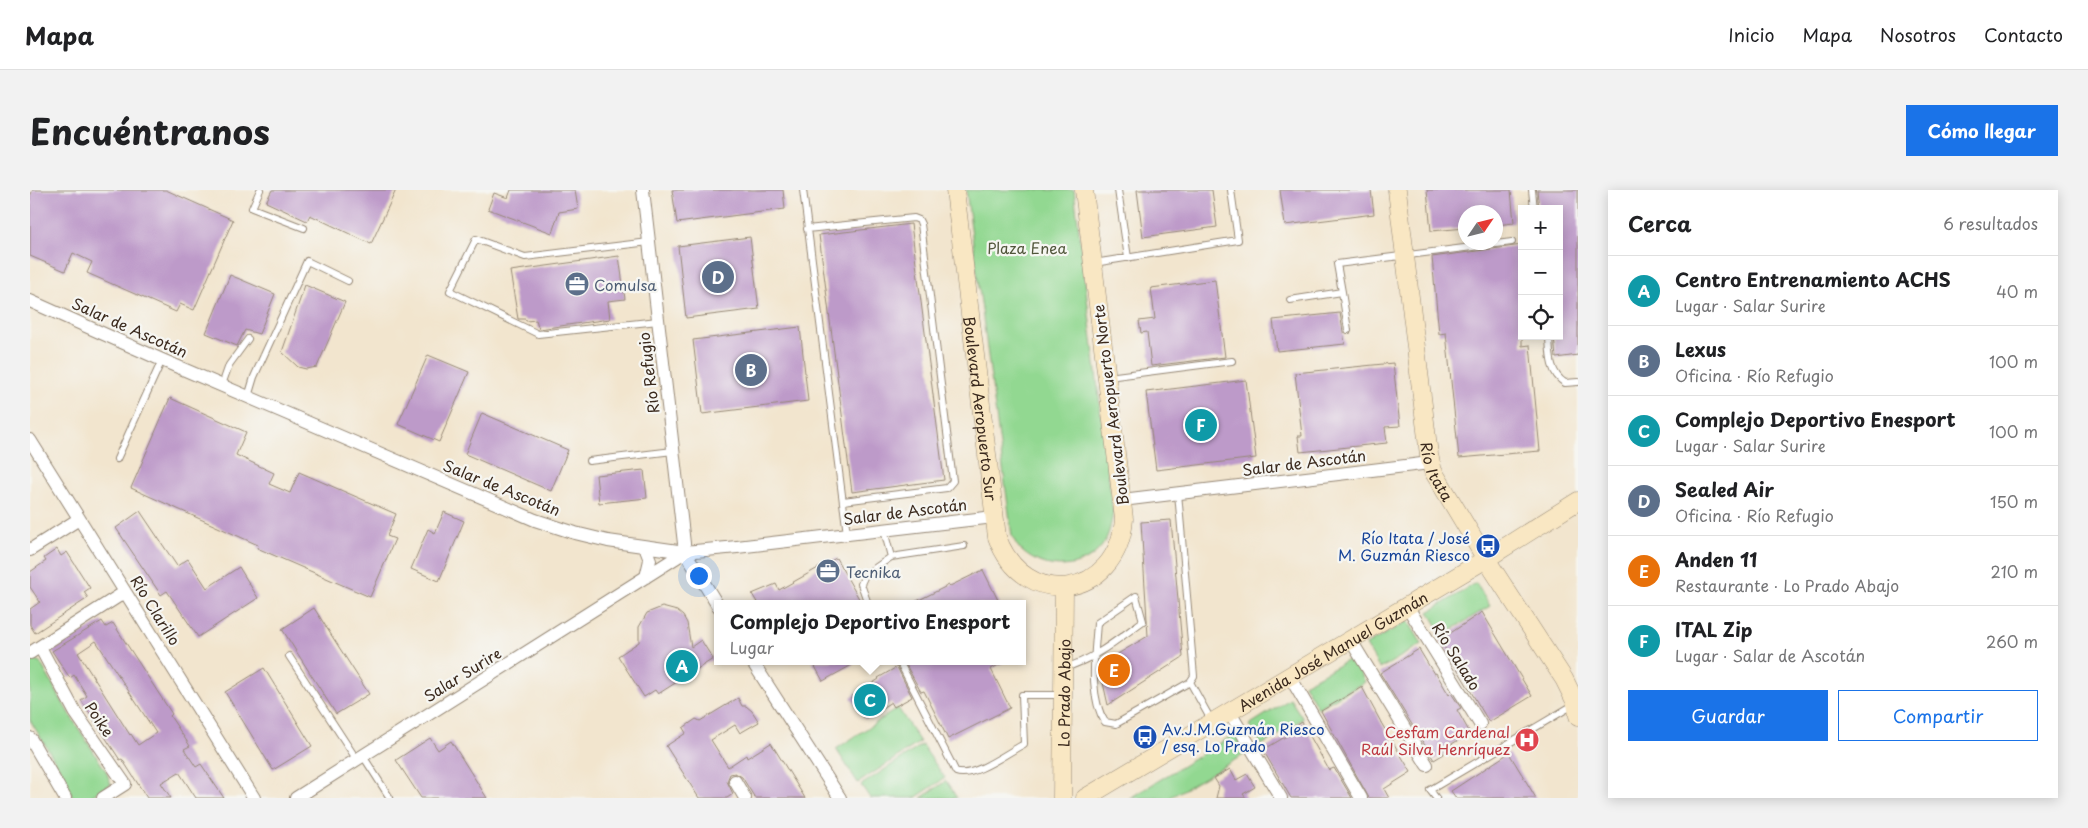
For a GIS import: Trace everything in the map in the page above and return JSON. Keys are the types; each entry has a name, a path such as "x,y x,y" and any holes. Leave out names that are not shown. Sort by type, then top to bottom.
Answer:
{"street":[{"name":"Río Refugio","path":"643,190 685,552"},
{"name":"Boulevard Aeropuerto Sur","path":"955,190 994,516 1000,544 1010,563 1030,579 1045,585 1064,588"},
{"name":"Boulevard Aeropuerto Norte","path":"1064,588 1090,580 1112,560 1120,545 1124,519 1084,190"},
{"name":"Río Itata","path":"1397,190 1430,463 1436,478 1486,559 1564,679 1577,710"},
{"name":"Salar de Ascotán","path":"30,301 162,360 544,523 600,539 685,552 994,516"},
{"name":"Río Clarillo","path":"30,440 254,798"},
{"name":"Salar de Ascotán","path":"1122,500 1430,463"},
{"name":"Avenida José Manuel Guzmán","path":"1085,798 1486,559 1578,501"},
{"path":"30,550 79,519"},
{"path":"645,547 650,560 646,577"},
{"path":"685,552 714,600"},
{"name":"Salar Surire","path":"296,798 685,552"},
{"name":"Lo Prado Abajo","path":"1062,798 1064,588"},
{"name":"Poike","path":"103,798 126,784 75,712 35,650 125,592"},
{"name":"Río Salado","path":"1407,606 1480,724"},
{"path":"1350,639 1427,765"},
{"path":"755,665 840,798"},
{"path":"1289,675 1361,798"},
{"path":"1229,711 1281,798"},
{"path":"30,738 65,798"},
{"path":"735,781 745,798"}],"lane":[{"path":"260,190 252,208 304,228"},
{"path":"803,190 847,534"},
{"path":"1118,190 1128,258"},
{"path":"1093,263 1238,240 1231,190"},
{"path":"1532,190 1534,205"},
{"path":"807,228 914,218 922,224 953,481 947,488 843,501"},
{"path":"649,242 525,257 476,239 450,290 538,334 658,321"},
{"path":"1348,330 1337,264 1404,254 1512,242"},
{"path":"248,397 254,376 307,261 348,281"},
{"path":"1290,300 1342,292"},
{"path":"222,385 229,366 248,339"},
{"path":"1548,340 1552,369 1556,375 1565,383 1578,382"},
{"path":"116,459 162,360"},
{"path":"1107,377 1232,361"},
{"path":"589,461 673,451"},
{"path":"1178,493 1192,679 1211,722"},
{"path":"884,530 891,557"},
{"path":"867,600 861,584 866,575 891,557 964,546"},
{"path":"1063,668 1079,664 1095,656 1143,621 1136,596 1097,622 1095,656 1095,700 1099,714 1105,722 1116,724 1192,679"},
{"path":"288,656 390,798"},
{"path":"900,665 956,772 963,774 973,772 1024,744 1022,695 1063,695"},
{"path":"1436,798 1430,790 1577,710"}],"green space":[{"name":"Plaza Enea","path":"966,190 1074,190 1113,513 1108,534 1102,546 1085,560 1075,564 1053,565 1032,559 1020,549 1012,536"},
{"path":"1476,583 1490,606 1443,635 1429,612"},
{"path":"1408,621 1422,644 1380,669 1366,645"},
{"path":"1352,658 1365,682 1318,708 1304,684"},
{"path":"33,659 40,662 68,712 106,771 111,784 88,798 73,798 66,779 30,720 30,661"},
{"path":"1290,699 1303,719 1262,745 1249,725"},
{"path":"898,708 920,742 858,783 836,749"},
{"path":"1235,734 1245,754 1169,798 1130,798"},
{"path":"922,745 945,778 915,798 870,798 861,785"},
{"path":"946,781 957,798 921,798"}],"building":[{"path":"33,190 166,190 233,220 194,310 180,304 176,312 87,273 92,262 73,253 65,271 30,256 30,196"},
{"path":"272,190 396,190 371,244 310,215 307,221 266,202"},
{"path":"511,190 575,190 578,209 559,212 552,233 488,209 494,193 508,198"},
{"path":"672,190 783,190 785,209 677,223"},
{"path":"1137,190 1212,190 1217,227 1143,237"},
{"path":"1280,190 1371,190 1374,214 1285,225"},
{"path":"1427,190 1511,190 1514,223 1503,224 1503,205 1458,205 1458,229 1431,231"},
{"path":"1537,190 1578,190 1578,355 1556,358 1554,340 1563,340 1563,205 1539,205"},
{"path":"911,224 944,480 852,492 819,235"},
{"path":"750,237 759,309 686,318 678,246"},
{"path":"1518,246 1518,340 1522,340 1522,346 1530,345 1540,451 1459,458 1446,333 1439,334 1432,257 1484,250 1503,250 1503,248"},
{"name":"Comulsa","path":"619,256 625,299 608,301 610,319 539,329 536,320 526,321 525,319 518,319 510,271"},
{"path":"230,275 275,294 259,334 245,330 237,346 206,333"},
{"path":"1215,280 1225,357 1151,366 1147,332 1141,333 1139,321 1155,319 1151,288"},
{"path":"305,285 345,302 317,367 306,369 298,367 282,352"},
{"path":"1340,313 1345,344 1277,351 1273,320"},
{"path":"800,327 808,401 702,414 693,340"},
{"path":"428,355 469,372 439,442 398,424"},
{"path":"1393,363 1400,426 1385,427 1387,443 1300,452 1298,436 1302,436 1295,373"},
{"path":"1246,380 1256,458 1156,470 1146,392"},
{"path":"170,398 246,432 236,455 274,473 269,484 290,493 299,472 396,514 387,536 395,539 370,597 257,548 258,545 131,488"},
{"path":"482,413 568,450 551,491 465,454"},
{"path":"644,470 647,498 599,503 596,475"},
{"path":"140,511 177,566 188,559 207,588 239,567 258,598 198,637 167,591 161,595 116,528"},
{"path":"444,512 464,521 439,581 411,569 428,529 435,533"},
{"path":"1171,520 1183,657 1108,705 1099,665 1148,636 1141,522"},
{"path":"57,549 61,556 67,552 90,588 84,592 88,598 35,633 30,625 30,609 40,602 30,587 30,572 46,561 44,558"},
{"name":"Tecnika","path":"836,558 860,600 756,600 752,594 776,584 779,590"},
{"path":"983,570 998,600 919,600"},
{"path":"662,607 677,611 683,616 687,623 691,647 701,640 713,659 658,694 655,690 644,697 618,656 639,642 639,627 647,613"},
{"path":"314,608 369,694 336,714 282,629"},
{"path":"1482,612 1532,696 1489,722 1440,640"},
{"path":"102,621 106,627 113,623 172,714 170,716 190,746 184,749 196,767 201,764 224,798 196,798 179,772 161,783 171,798 147,798 81,700 87,696 74,675 70,678 52,651","holes":["96,641 156,733 138,745 78,653"]},
{"path":"1419,649 1434,674 1436,673 1449,695 1451,693 1461,708 1457,710 1470,733 1442,750 1444,754 1434,760 1380,673"},
{"path":"814,665 852,665 823,681"},
{"path":"906,665 998,665 991,669 1010,708 948,739 924,691 921,692"},
{"path":"897,667 912,697 894,707 891,702 865,719 851,697"},
{"path":"264,668 312,746 273,770 225,692"},
{"path":"1362,687 1411,772 1384,789 1389,798 1369,798 1321,711"},
{"path":"738,698 742,706 746,706 752,711 759,722 740,733 735,725 711,740 728,767 746,755 747,758 771,743 805,798 755,798 742,777 735,773 730,774 727,781 733,794 727,798 699,798 666,746 686,733 683,728 696,719 700,721"},
{"path":"1302,722 1329,770 1334,768 1352,798 1291,798 1263,750 1290,734 1288,731"},
{"path":"430,738 438,750 451,741 487,798 421,798 396,760"},
{"path":"1509,753 1536,798 1456,798 1451,791"},
{"path":"1230,769 1236,780 1247,774 1255,787 1243,794 1246,798 1216,798 1219,786 1214,778"}],"place":[{"name":"Sealed Air","path":"718,277"},
{"name":"Comulsa","path":"577,284"},
{"name":"Lexus","path":"751,370"},
{"name":"ITAL Zip","path":"1201,425"},
{"name":"Río Itata / José M. Guzmán Riesco","path":"1488,546"},
{"name":"Tecnika","path":"828,571"},
{"name":"Centro Entrenamiento ACHS","path":"682,666"},
{"name":"Anden 11","path":"1114,670"},
{"name":"Complejo Deportivo Enesport","path":"870,700"},
{"name":"Av.J.M.Guzmán Riesco / esq. Lo Prado","path":"1145,737"},
{"name":"Cesfam Cardenal Raúl Silva Henríquez","path":"1527,740"}]}
